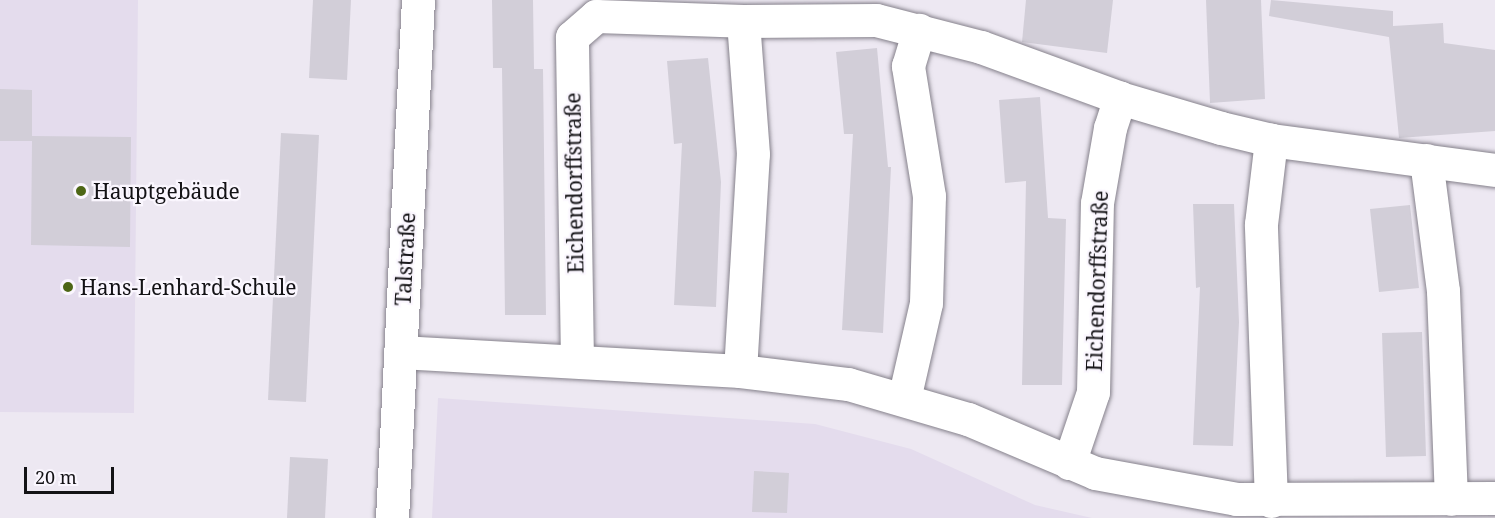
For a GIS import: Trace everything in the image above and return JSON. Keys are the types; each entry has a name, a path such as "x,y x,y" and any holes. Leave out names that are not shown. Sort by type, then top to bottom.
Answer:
{"street":[{"name":"Talstraße","path":"392,518 418,0"},
{"name":"Eichendorffstraße","path":"578,361 572,37 596,8 743,21 877,10 919,30 981,47 1120,98 1271,140 1495,170"},
{"path":"740,371 753,154 743,21"},
{"path":"904,399 926,303 929,196 908,66 919,30"},
{"name":"Eichendorffstraße","path":"1069,463 1093,392 1097,203 1110,128 1120,98"},
{"path":"1271,140 1261,224 1271,501"},
{"path":"1426,160 1443,291 1451,499"},
{"path":"400,352 740,371 848,384 968,419 1069,463 1165,488 1271,501 1495,498"}],"shaded area":[{"name":"Hans-Lenhard-Schule","path":"0,0 138,0 134,413 0,412"},
{"path":"438,398 815,424 911,449 1035,505 1092,518 432,518"}],"building":[{"path":"313,0 351,0 347,80 309,78"},
{"path":"492,0 533,0 534,69 543,69 546,315 505,315 502,68 493,68"},
{"path":"1026,0 1113,0 1107,53 1022,42"},
{"path":"1206,0 1261,0 1265,99 1210,103"},
{"path":"1271,0 1393,11 1393,26 1443,23 1444,43 1495,50 1495,131 1399,138 1389,37 1269,16"},
{"path":"877,48 888,167 891,167 883,333 842,330 853,134 844,134 836,52"},
{"path":"708,58 721,182 716,307 674,305 682,143 674,144 667,61"},
{"name":"Hauptgebäude","path":"0,89 32,90 32,136 131,137 130,247 31,245 32,141 0,141"},
{"path":"1040,97 1048,218 1066,219 1062,385 1022,385 1026,181 1005,183 999,100"},
{"path":"281,133 319,135 306,402 268,400"},
{"path":"1193,204 1234,204 1239,322 1233,446 1193,445 1200,287 1196,288"},
{"path":"1410,205 1419,288 1379,292 1370,209"},
{"path":"1422,332 1426,456 1386,457 1382,333"},
{"path":"290,457 328,459 325,518 287,518"},
{"path":"754,471 789,473 787,513 752,512"}],"place":[{"name":"Hauptgebäude","path":"81,191"},
{"name":"Hans-Lenhard-Schule","path":"68,287"}]}
